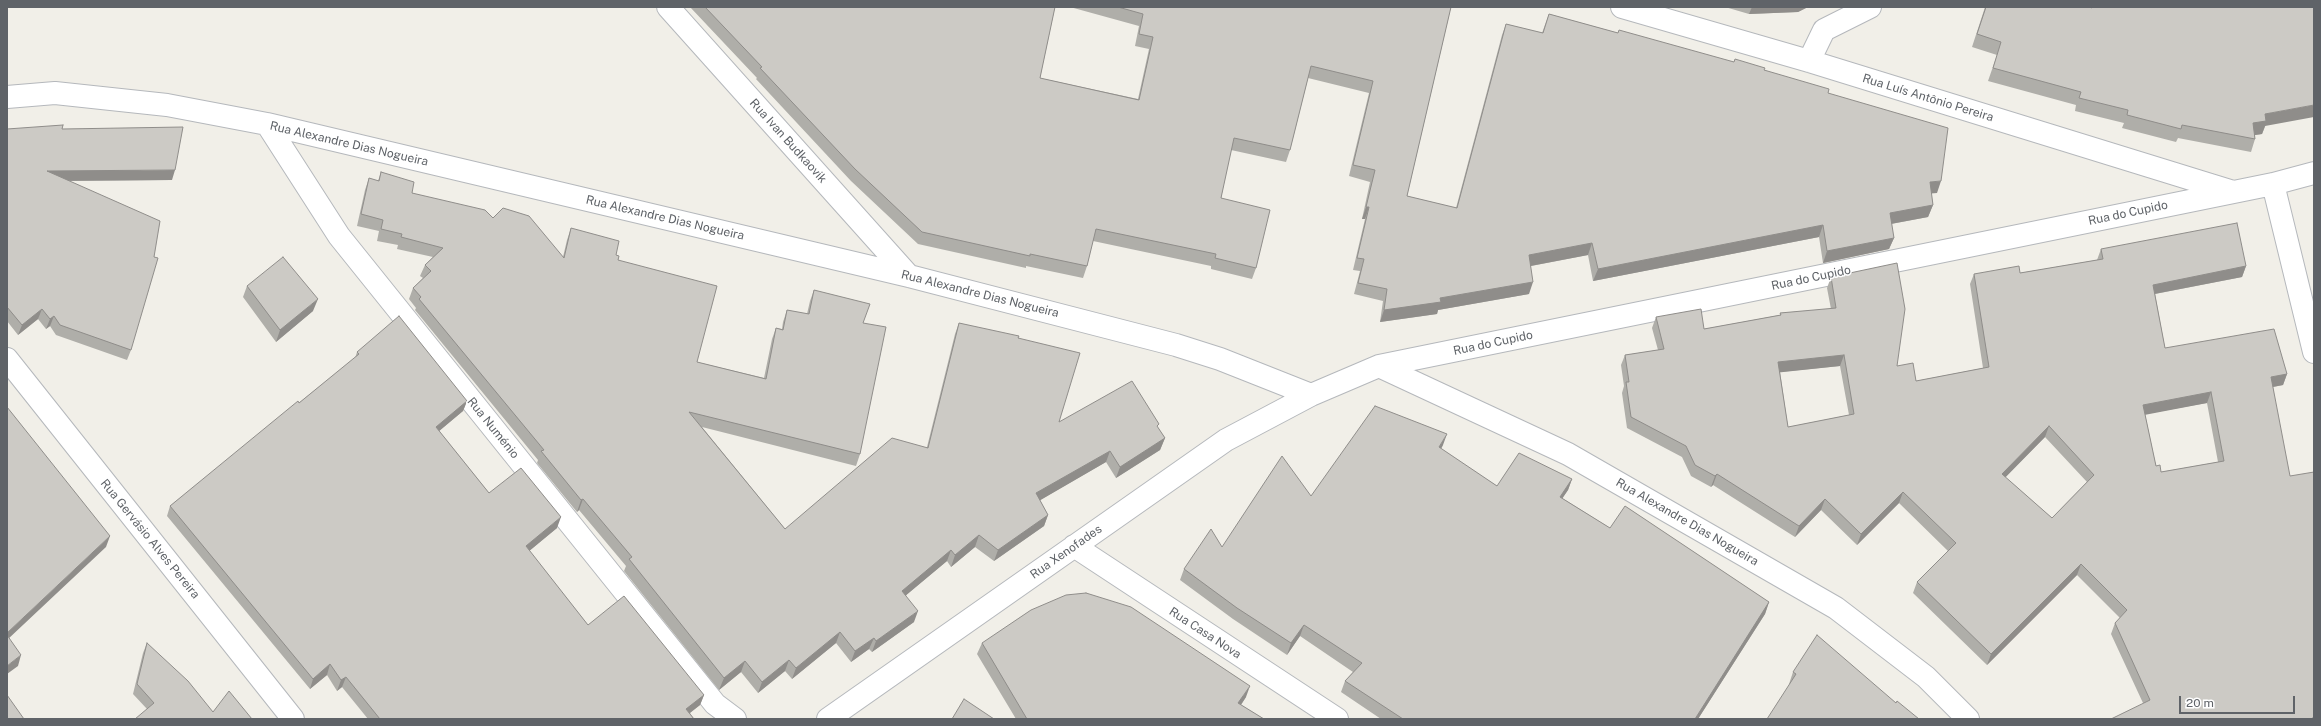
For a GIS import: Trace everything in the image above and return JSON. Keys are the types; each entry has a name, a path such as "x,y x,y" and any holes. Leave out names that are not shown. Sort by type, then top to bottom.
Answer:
{"street":[{"name":"Rua Ivan Budkaovik","path":"668,7 909,276"},
{"name":"Rua Luís Antônio Pereira","path":"1622,7 1809,61 2233,192"},
{"path":"1809,61 1824,30 1870,7"},
{"name":"Rua Alexandre Dias Nogueira","path":"7,97 55,92 167,105 267,124 909,276 1176,345 1220,359 1311,395"},
{"name":"Rua Numénio","path":"267,124 339,236 715,704 734,719"},
{"name":"Rua do Cupido","path":"1311,395 1379,366 2273,184 2314,173"},
{"path":"2273,184 2314,352"},
{"name":"Rua Gervásio Alves Pereira","path":"7,359 293,719"},
{"name":"Rua Alexandre Dias Nogueira","path":"1379,366 1568,454 1836,608 1926,677 1968,719"},
{"name":"Rua Xenofades","path":"828,719 1226,440 1311,395"},
{"name":"Rua Casa Nova","path":"1074,546 1337,719"}],"building":[{"path":"705,7 1055,7 1040,78 1139,100 1153,37 1139,34 1143,14 1118,7 1451,7 1407,196 1457,208 1506,24 1543,33 1549,14 1618,33 1619,30 1734,62 1735,59 1765,68 1764,70 1829,89 1828,93 1948,128 1941,181 1930,182 1933,205 1890,213 1894,238 1827,251 1823,225 1598,269 1592,243 1529,255 1533,282 1440,298 1441,302 1384,310 1387,289 1358,283 1364,259 1357,258 1369,207 1366,207 1375,170 1353,165 1373,81 1311,66 1290,150 1234,138 1221,198 1270,210 1256,268 1215,258 1216,254 1096,229 1087,266 1030,254 1030,256 922,232 855,169"},
{"path":"1986,7 2314,7 2314,105 2265,114 2266,121 2253,123 2255,139 2182,125 2181,129 2127,115 2128,110 2079,98 2081,92 1993,68 2001,42 1977,34"},
{"path":"63,125 62,129 183,127 175,170 47,171 160,221 154,257 158,258 131,350 60,325 54,316 50,319 42,309 22,325 7,307 7,129"},
{"path":"381,172 414,182 412,193 485,210 493,218 503,208 529,216 564,258 571,228 619,241 616,255 619,256 618,260 717,286 697,362 766,379 776,328 783,330 787,310 809,314 814,290 870,304 863,323 886,327 860,454 689,412 785,529 892,438 928,448 959,323 1019,336 1018,338 1080,353 1059,422 1132,381 1159,424 1157,426 1165,438 1120,467 1110,451 1036,493 1048,515 998,550 979,535 955,555 951,550 902,591 918,611 876,641 874,638 855,651 840,632 796,668 789,660 762,682 745,661 724,678 629,559 632,557 583,499 581,500 541,451 544,450 419,299 421,297 413,288 431,271 425,265 443,248 401,237 402,234 381,229 383,220 361,214 369,178 379,181"},
{"path":"2237,223 2246,266 2153,285 2165,348 2274,329 2287,374 2271,377 2290,476 2314,472 2314,717 2311,719 2111,719 2150,700 2115,623 2127,610 2081,564 1991,654 1917,582 1956,543 1903,492 1861,534 1825,499 1799,526 1717,474 1715,476 1695,465 1686,446 1631,417 1626,382 1629,382 1625,355 1664,349 1656,317 1701,309 1704,329 1781,315 1780,313 1836,308 1831,277 1897,263 1905,309 1897,366 1913,363 1916,381 1989,367 1974,274 2019,266 2020,273 2103,259 2101,249","holes":["1844,355 1854,414 1788,427 1778,362","2211,392 2224,461 2161,472 2160,465 2156,466 2143,405","2049,426 2094,475 2052,518 2002,474"]},
{"path":"283,257 318,299 280,330 247,286"},
{"path":"399,316 467,401 436,427 489,493 521,468 561,517 526,546 588,625 624,596 704,695 686,709 694,719 380,719 346,677 341,680 330,664 313,679 170,506 298,401 299,403 359,354 357,352"},
{"path":"1375,406 1447,434 1439,447 1497,486 1519,453 1572,479 1560,497 1610,528 1625,506 1769,602 1695,719 1403,719 1345,681 1362,663 1304,625 1291,643 1237,608 1184,569 1211,529 1222,547 1282,456 1311,496"},
{"path":"7,407 110,536 7,633"},
{"path":"1086,593 1131,607 1250,686 1238,703 1264,719 1027,719 982,643 1031,610 1066,595"},
{"path":"7,635 21,655 7,666"},
{"path":"1817,635 1896,703 1897,701 1919,719 1767,719 1796,674 1793,672"},
{"path":"147,643 188,681 213,712 229,691 252,719 135,719 154,703 137,684"},
{"path":"7,695 24,719 7,719"},
{"path":"964,699 994,719 952,719"}]}
